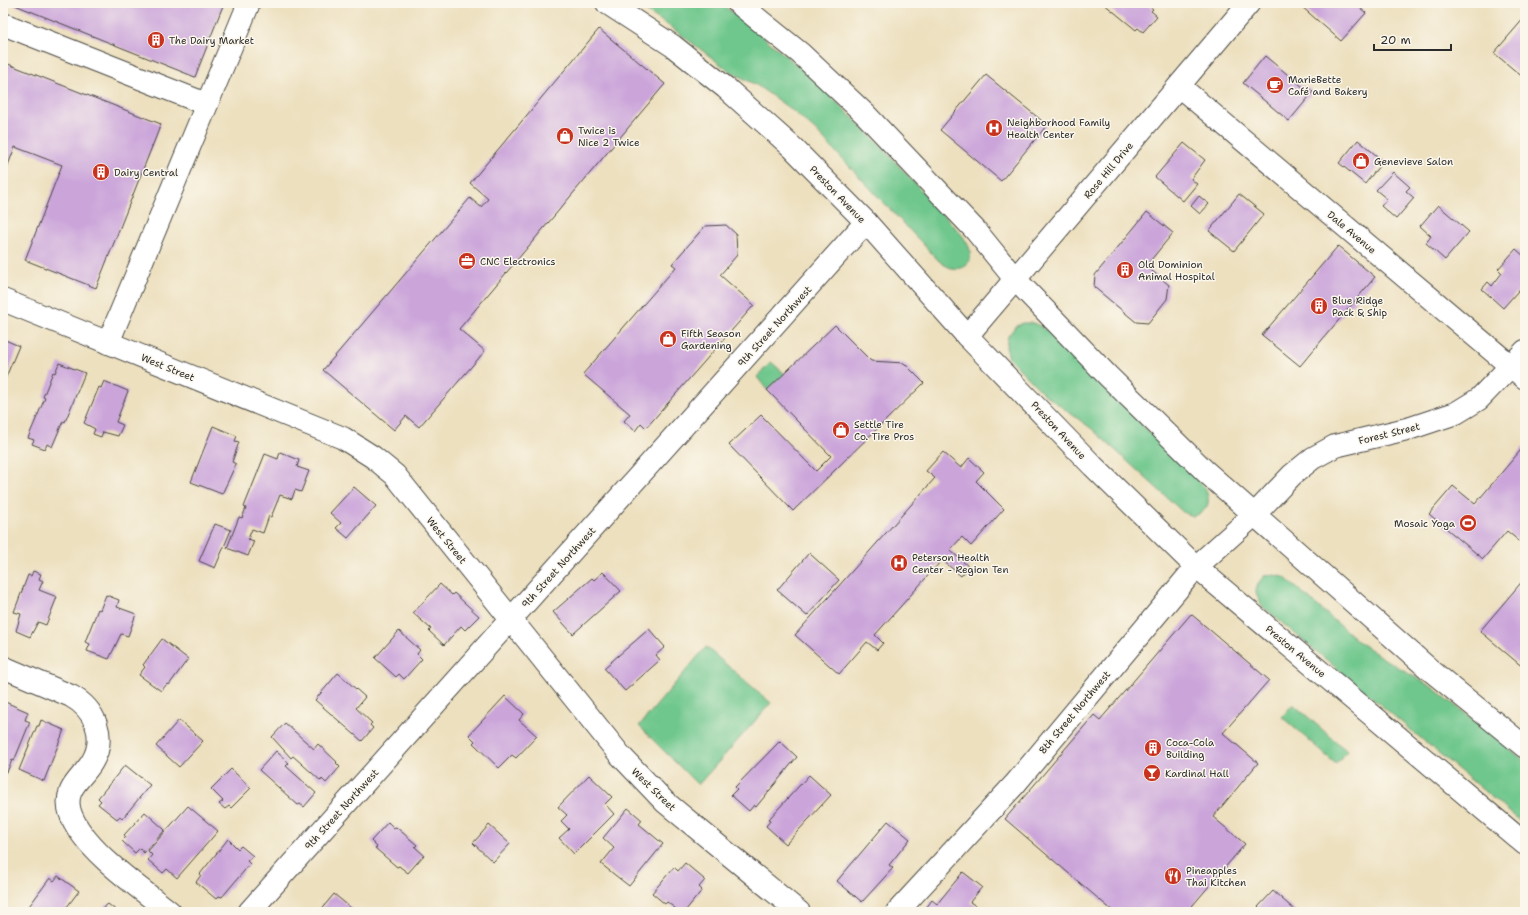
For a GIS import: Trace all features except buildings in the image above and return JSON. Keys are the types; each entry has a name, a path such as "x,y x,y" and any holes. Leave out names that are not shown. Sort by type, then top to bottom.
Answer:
{"street":[{"path":"108,343 249,3"},
{"name":"Preston Avenue","path":"607,3 673,46 726,88 793,148 866,222 967,336 1093,466 1196,568 1525,844"},
{"path":"738,3 800,53 866,115 976,231 1015,279 1155,422 1254,515 1429,669 1525,747"},
{"name":"Rose Hill Drive","path":"967,336 1248,3"},
{"path":"3,24 206,104"},
{"name":"Dale Avenue","path":"1178,86 1521,365"},
{"name":"9th Street Northwest","path":"249,912 866,222"},
{"name":"West Street","path":"3,300 344,438 374,457 395,476 620,755 665,802 799,912"},
{"name":"Forest Street","path":"1254,515 1292,476 1313,458 1334,446 1405,430 1456,413 1479,399 1521,365"},
{"name":"8th Street Northwest","path":"897,912 1015,784 1196,568 1254,515"},
{"path":"3,668 79,700 91,712 98,727 98,747 92,763 75,781 70,795 70,810 74,821 96,851 170,912"}],"green space":[{"path":"634,3 720,3 754,29 813,79 877,142 962,235 970,250 970,258 966,266 952,268 940,262 815,130 793,111 758,86 728,70 675,30"},
{"path":"1023,323 1034,323 1050,332 1204,487 1208,496 1208,505 1203,512 1193,516 1184,513 1092,429 1044,394 1009,358 1006,347 1008,336 1015,327"},
{"path":"771,362 785,374 767,390 757,377"},
{"path":"1273,575 1284,577 1359,642 1433,688 1525,761 1525,825 1263,607 1256,594 1256,588 1264,576"},
{"path":"706,647 771,703 698,785 639,726"},
{"path":"1293,704 1347,751 1336,764 1282,717"}],"place":[{"name":"The Dairy Market","path":"156,40"},
{"name":"MarieBette Café and Bakery","path":"1275,85"},
{"name":"Neighborhood Family Health Center","path":"994,128"},
{"name":"Twice is Nice 2 Twice","path":"565,136"},
{"name":"Genevieve Salon","path":"1361,161"},
{"name":"Dairy Central","path":"101,172"},
{"name":"CNC Electronics","path":"467,261"},
{"name":"Old Dominion Animal Hospital","path":"1125,270"},
{"name":"Blue Ridge Pack & Ship","path":"1319,306"},
{"name":"Fifth Season Gardening","path":"668,339"},
{"name":"Settle Tire Co. Tire Pros","path":"841,430"},
{"name":"Mosaic Yoga","path":"1468,523"},
{"name":"Peterson Health Center - Region Ten","path":"899,563"},
{"name":"Coca-Cola Building","path":"1153,748"},
{"name":"Kardinal Hall","path":"1152,773"},
{"name":"Pineapples Thai Kitchen","path":"1173,876"}]}
